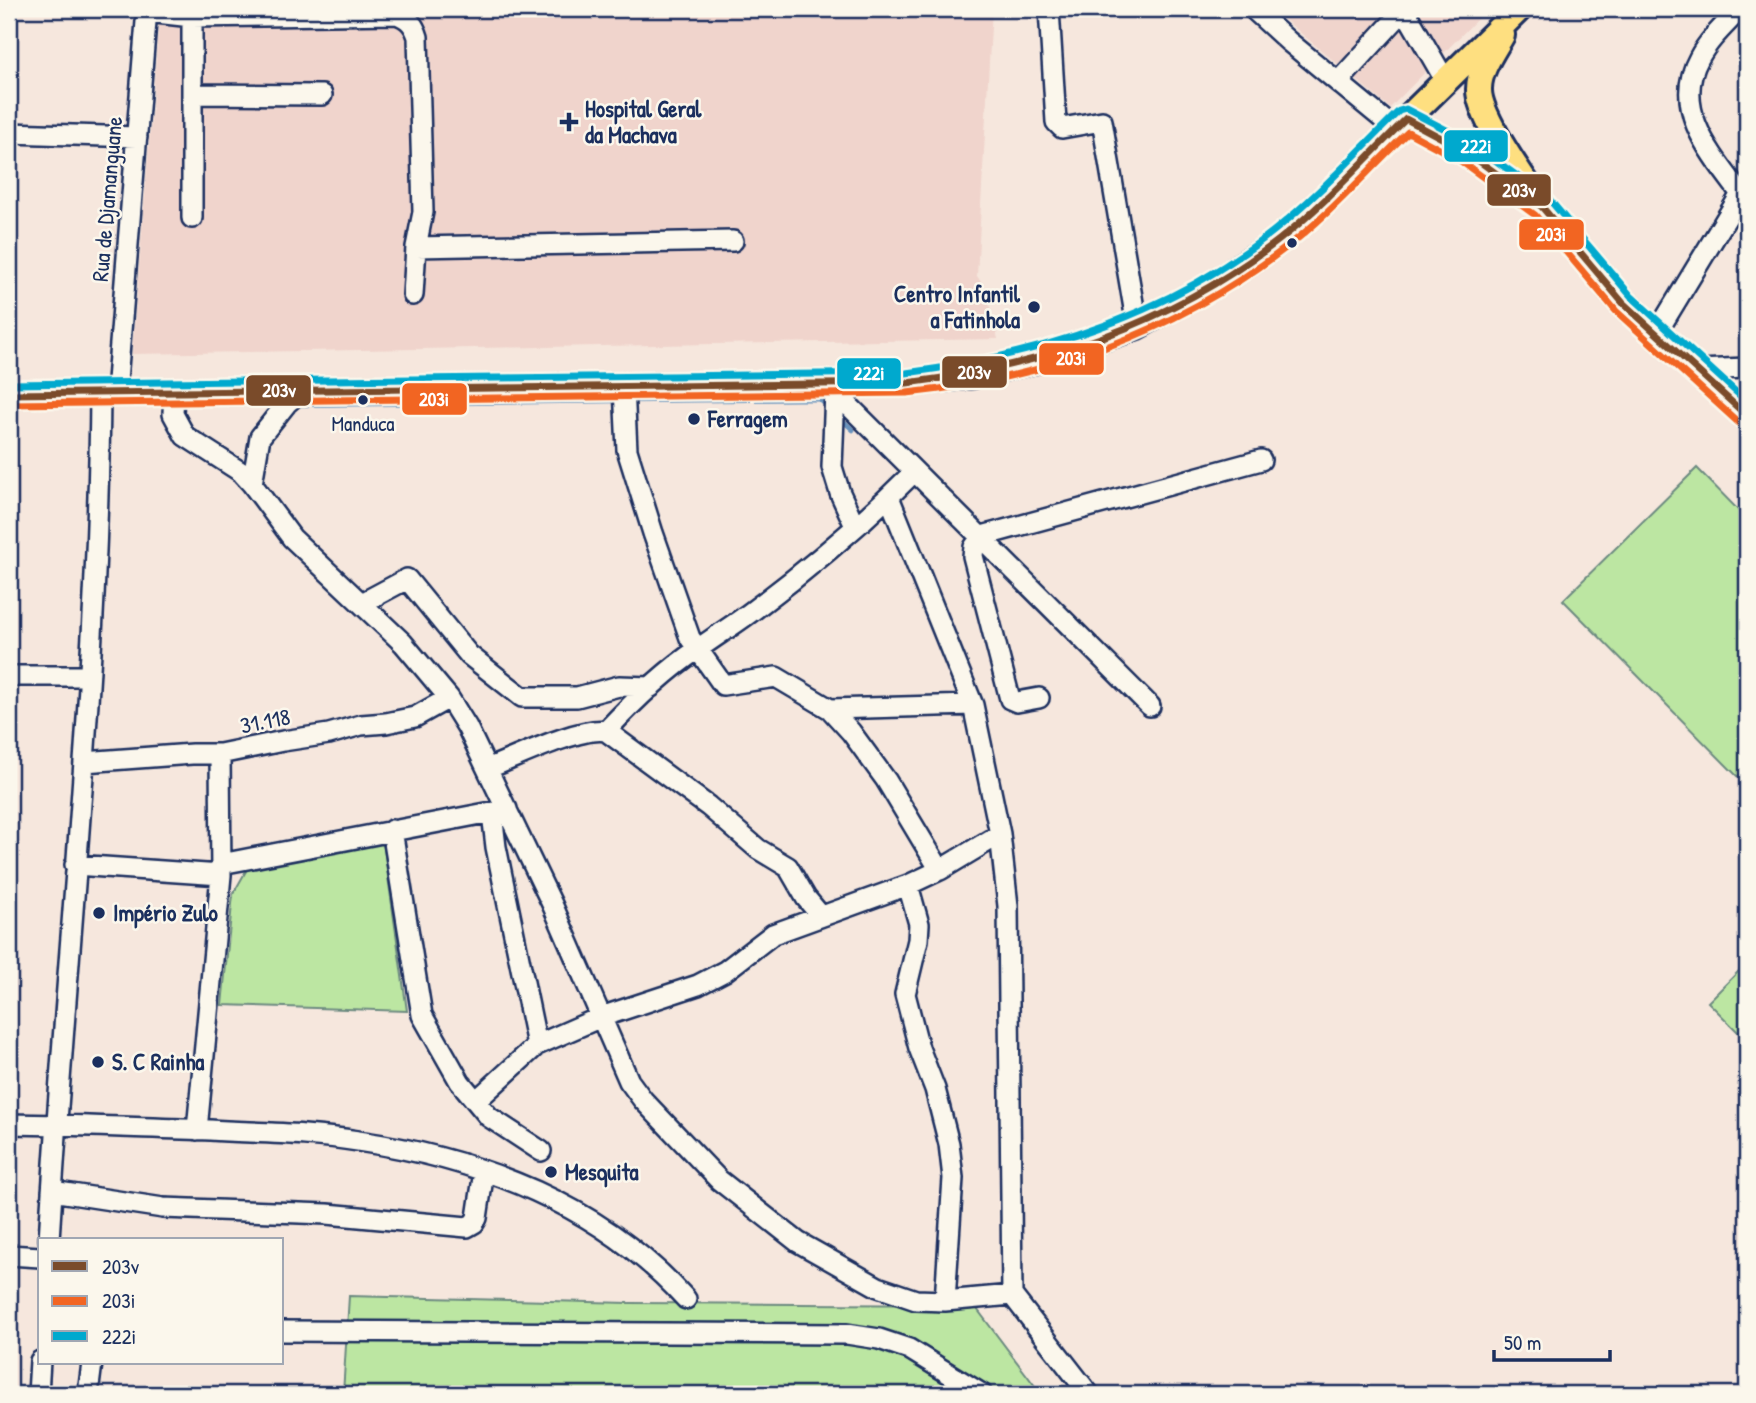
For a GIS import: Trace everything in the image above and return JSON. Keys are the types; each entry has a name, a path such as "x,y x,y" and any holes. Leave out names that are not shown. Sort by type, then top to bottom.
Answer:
{"main road":[{"path":"9,394 174,390 830,387 907,383 974,375 1050,357 1137,326 1212,286 1279,240 1317,207 1517,11"},
{"path":"1517,11 1488,60 1481,78 1480,100 1495,133 1542,207"}],"street":[{"path":"1049,9 1056,122 1062,128 1102,121 1137,326"},
{"path":"1253,9 1338,82 1401,124 1464,150 1542,207 1623,303 1747,416"},
{"path":"1338,82 1404,9 1445,80"},
{"path":"1656,334 1744,194 1694,125 1689,83 1698,59 1740,9"},
{"path":"147,10 192,17 397,14 415,26 418,37 423,212 416,247 413,295"},
{"name":"Rua de Djamanguane","path":"49,1238 84,762 100,456 137,137 147,10"},
{"path":"192,17 192,218"},
{"path":"192,94 322,95"},
{"path":"9,133 137,137"},
{"path":"416,247 733,241"},
{"path":"1697,370 1747,368"},
{"path":"624,387 627,450 653,533 690,638 697,649 723,685 776,677 830,709 875,763 940,870"},
{"path":"830,387 1150,706"},
{"path":"830,387 832,467 855,526"},
{"path":"174,390 173,414 185,436 241,472 292,538 403,643 449,698 489,768 499,811 552,904 629,1081 643,1100 719,1180 798,1242 878,1287 916,1300 944,1301 1012,1295"},
{"path":"252,484 260,437 286,403 302,390"},
{"path":"1039,698 1017,702 1010,699 973,556 974,547 982,536 1261,460"},
{"path":"606,731 651,687 697,649 775,594 889,497 914,472"},
{"path":"889,497 973,705 1000,834 1008,906 1012,1295 1089,1394"},
{"path":"362,603 407,579 469,655 522,697 577,697 619,686 651,687"},
{"path":"9,676 89,676"},
{"name":"31.118","path":"84,762 220,754 329,734 361,725 415,717 449,698"},
{"path":"830,709 973,705"},
{"path":"489,768 575,735 598,729 606,731 708,806 758,849 788,867 806,898 821,916"},
{"path":"197,1130 221,869 220,754"},
{"path":"75,865 221,869 392,830 499,811"},
{"path":"499,811 496,847 537,1045"},
{"path":"392,830 421,1010 460,1082 489,1117 541,1152"},
{"path":"476,1101 537,1045 601,1017 698,985 725,971 773,934 908,885 940,870 1000,834"},
{"path":"908,885 919,924 918,940 905,994 919,1048 935,1089 949,1144 953,1178 944,1301"},
{"path":"9,1124 267,1132 357,1140 431,1154 512,1180 576,1210 651,1264 686,1298"},
{"path":"52,1191 163,1208 327,1214 467,1227 477,1218 484,1171"},
{"path":"9,1255 38,1257"},
{"path":"284,1331 847,1334 879,1339 909,1349 982,1394"},
{"path":"38,1394 40,1364"},
{"path":"88,1394 92,1364"}],"shaded area":[{"name":"Hospital Geral da Machava","path":"160,9 992,9 977,276 985,288 998,339 132,354"},
{"path":"1272,9 1487,9 1390,108"}],"green space":[{"path":"1697,468 1747,519 1747,767 1738,777 1563,600"},
{"path":"383,841 407,1011 222,1005 233,894 250,864"},
{"path":"1747,963 1747,1041 1708,1002"},
{"path":"349,1296 629,1303 974,1305 1041,1394 343,1394"}],"waterway":[{"path":"629,401 819,399 827,406"},
{"path":"296,405 620,401"},
{"path":"841,419 853,430"}],"transit line":[{"name":"222i","path":"9,384 906,373 956,365 1053,343 1101,327 1191,286 1234,260 1275,230 1323,187 1399,111 1406,109 1470,142 1549,199 1631,296 1747,402"},
{"name":"203v","path":"9,394 907,383 958,375 1056,353 1103,337 1194,296 1237,270 1296,226 1406,119 1464,150 1542,207 1623,303 1747,416"},
{"name":"203i","path":"9,404 907,393 958,386 1008,376 1106,347 1198,305 1242,279 1301,236 1408,132 1458,159 1535,215 1616,311 1740,424"}],"place":[{"name":"Hospital Geral da Machava","path":"569,122"},
{"name":"Centro Infantil a Fatinhola","path":"1034,307"},
{"name":"Manduca","path":"363,400"},
{"name":"Ferragem","path":"694,419"},
{"name":"Império Zulo","path":"99,913"},
{"name":"S. C Rainha","path":"98,1062"},
{"name":"Mesquita","path":"551,1172"}]}
